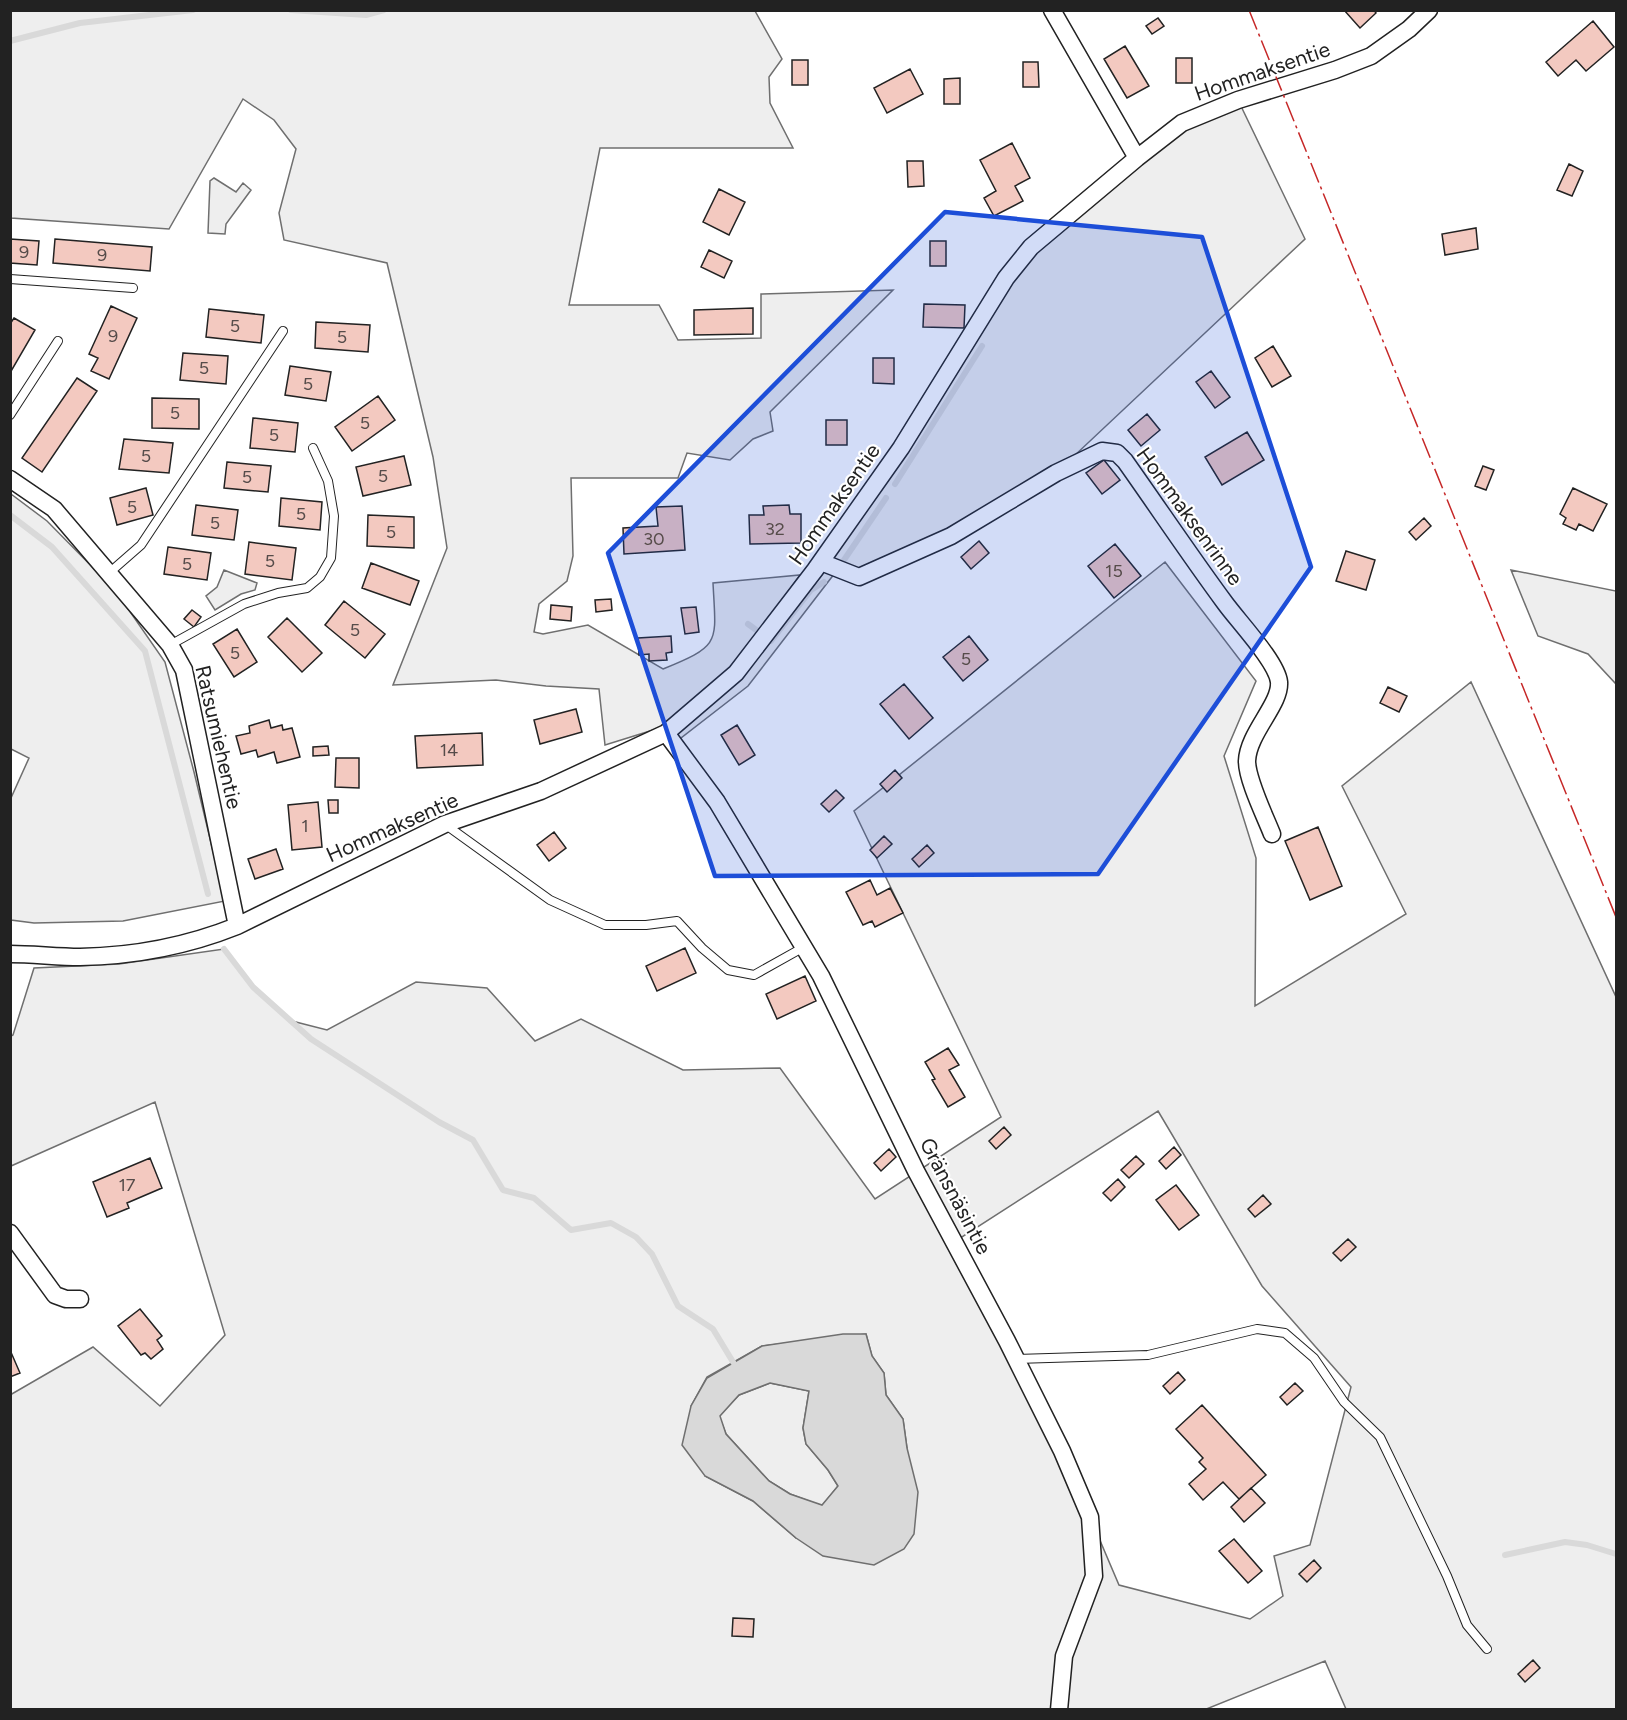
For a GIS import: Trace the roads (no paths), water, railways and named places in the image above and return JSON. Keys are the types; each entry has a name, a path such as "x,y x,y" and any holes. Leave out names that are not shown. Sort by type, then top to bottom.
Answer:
{"street":[{"path":"1052,10 1137,158"},
{"name":"Hommaksentie","path":"10,954 79,957 141,952 204,939 237,926 445,824 541,791 666,733 736,673 821,562 875,486 1006,278 1031,247 1182,123 1238,100 1335,70 1371,56 1409,29 1429,10"},
{"name":"Hommaksenrinne","path":"821,562 859,577 951,536 1056,473 1102,451 1117,453 1276,670 1280,684 1275,699 1250,745 1247,762 1252,782 1272,834"},
{"name":"Ratsumiehentie","path":"10,479 54,509 170,645 184,670 237,926"},
{"name":"Gränsnäsintie","path":"666,733 717,802 821,976 916,1171 1017,1359 1062,1451 1090,1516 1094,1576 1064,1656 1059,1710"},
{"path":"10,1233 55,1295 66,1299 80,1299"}],"lane":[{"path":"10,279 133,288"},
{"path":"109,573 141,545 283,331"},
{"path":"10,415 58,341"},
{"path":"170,645 244,604 278,593 307,588 320,577 331,558 334,516 328,481 313,448"},
{"path":"445,824 549,900 605,925 646,925 677,921 702,948 728,970 754,975 804,947"},
{"path":"1017,1359 1148,1355 1257,1329 1285,1334 1314,1358 1344,1402 1380,1437 1448,1576 1467,1625 1487,1649"}],"waterway":[{"path":"10,41 80,23 193,10"},
{"path":"291,10 366,15 384,10"},
{"path":"895,484 982,346"},
{"path":"844,560 886,498"},
{"path":"10,515 52,547 145,651 208,894"},
{"path":"748,624 771,641 811,590 824,582"},
{"path":"224,949 253,987 311,1039 439,1122 473,1140 503,1190 534,1198 571,1230 611,1223 636,1237 652,1254 678,1306 713,1329 733,1362"},
{"path":"1505,1555 1565,1542 1587,1545 1616,1554"}]}
